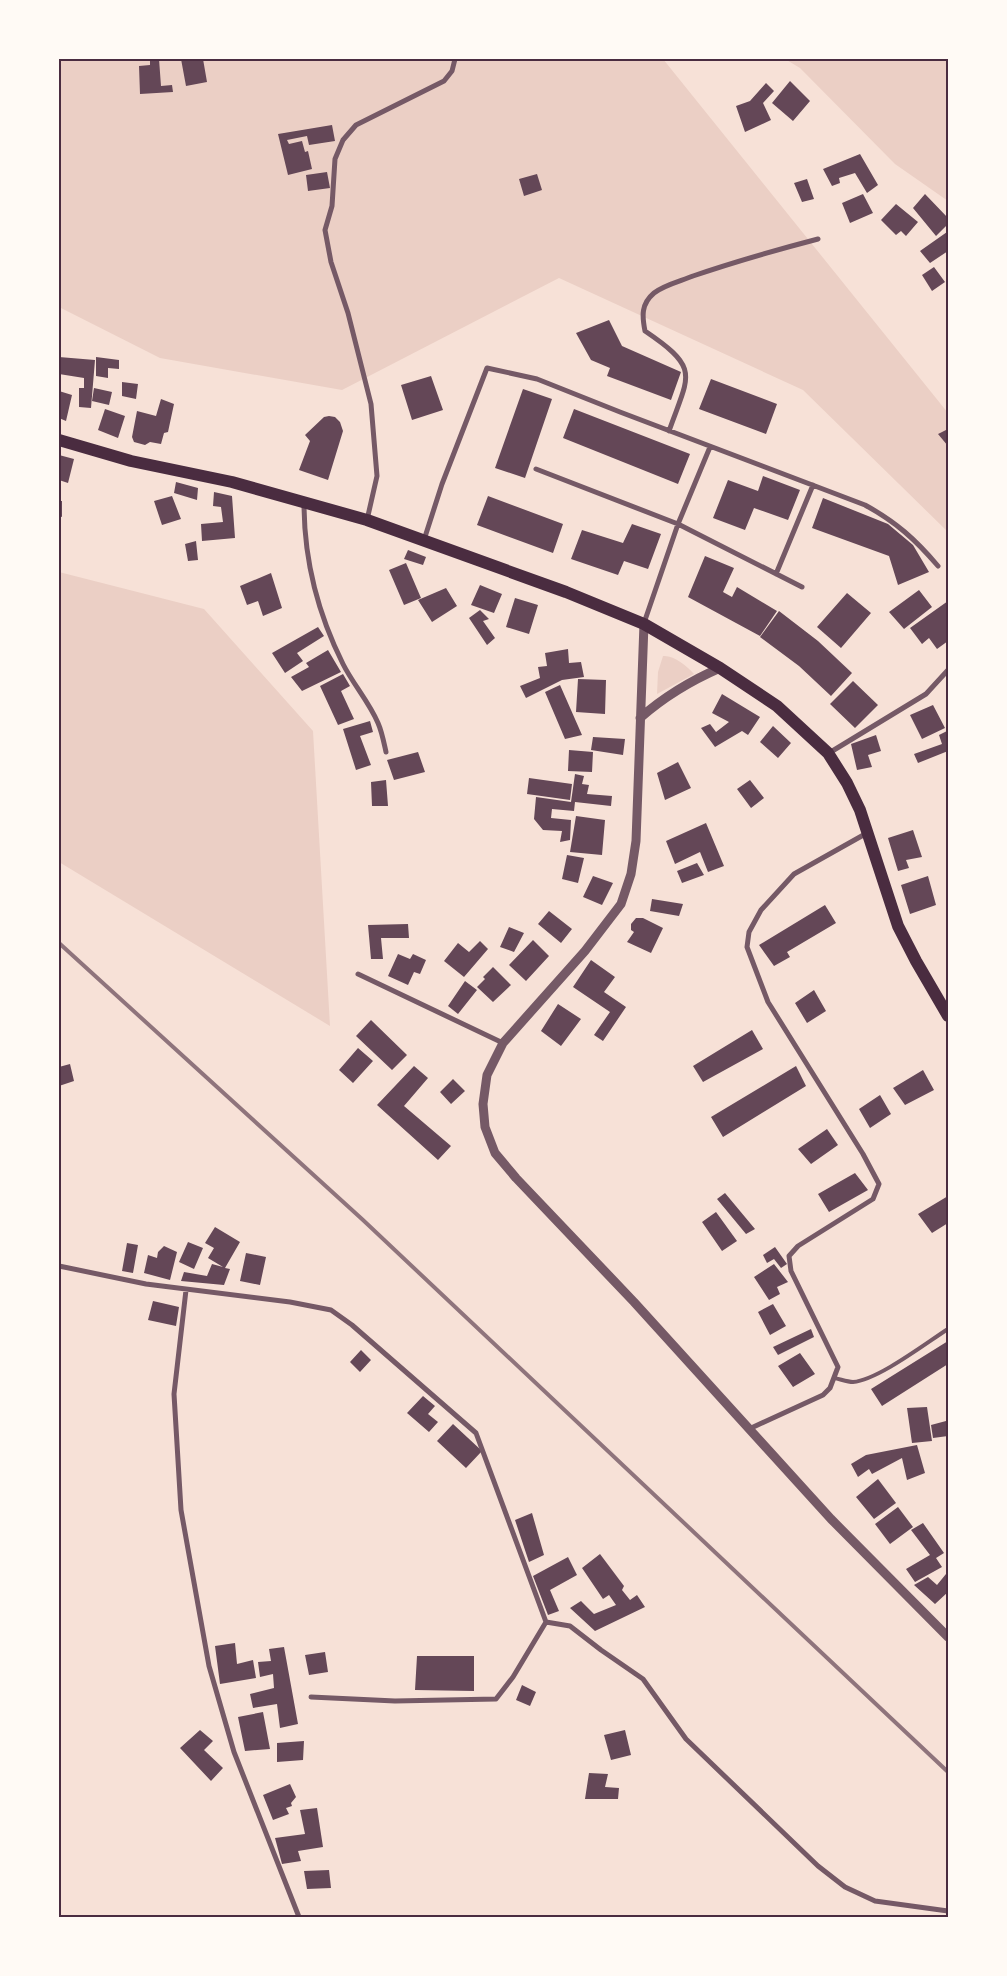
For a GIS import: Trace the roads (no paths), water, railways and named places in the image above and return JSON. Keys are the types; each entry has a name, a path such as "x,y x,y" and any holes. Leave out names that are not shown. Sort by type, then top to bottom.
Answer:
{"main road":[{"path":"59,440 131,461 232,482 367,520 566,592 644,624 720,668 777,706 828,753 847,783 868,833 898,926 948,1016"}],"street":[{"path":"367,520 376,476 371,404 348,313 331,262 325,230 332,206 336,158 343,140 356,125 444,81 452,71 455,59"},
{"path":"669,431 686,387 685,368 683,362 664,344 645,331 642,316 645,305 655,292 679,281 740,260 818,239"},
{"path":"424,540 487,368 537,378 710,447 865,505 894,521 920,544 938,566"},
{"path":"710,447 678,524 644,624 636,840 631,874 621,904 585,951 503,1043 487,1075 483,1104 485,1127 495,1153 634,1302 831,1519 948,1637"},
{"path":"536,469 678,524 802,587"},
{"path":"776,574 813,485"},
{"path":"304,502 304,540 318,601 327,629 343,665 378,722 386,752"},
{"path":"640,718 661,700 691,681 720,668"},
{"path":"828,753 926,694 948,670"},
{"path":"748,1429 823,1395 830,1388 838,1367 791,1271 789,1256 798,1246 873,1199 879,1184 864,1154 768,1002 746,947 749,932 761,910 794,874 868,833"},
{"path":"358,974 503,1043"},
{"path":"59,1266 146,1284 290,1302 331,1310 358,1330 476,1434 546,1622"},
{"path":"186,1290 174,1394 183,1520 209,1666 234,1752 299,1917"},
{"path":"311,1697 395,1701 496,1699 513,1677 546,1622"},
{"path":"546,1622 570,1626 644,1679 686,1739 818,1866 845,1887 875,1901 948,1911"}],"lane":[{"path":"834,1378 852,1382 867,1378 948,1329"}],"railway":[{"path":"59,943 363,1220 948,1772"}]}
